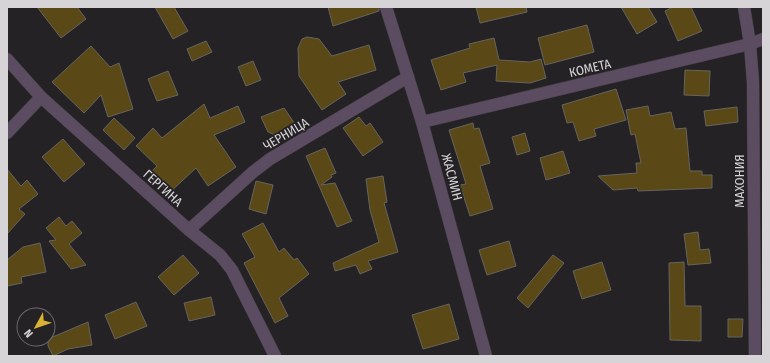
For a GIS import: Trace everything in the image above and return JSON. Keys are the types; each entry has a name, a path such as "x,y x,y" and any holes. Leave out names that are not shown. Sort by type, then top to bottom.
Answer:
{"street":[{"name":"ЖАСМИН","path":"386,7 422,122 486,356"},
{"name":"МАХОНИЯ","path":"744,7 750,44 753,82 755,356"},
{"name":"КОМЕТА","path":"422,122 750,44 763,39"},
{"name":"ГЕРГИНА","path":"7,60 41,97 189,230 220,255 232,270 275,356"},
{"name":"ЧЕРНИЦА","path":"189,230 253,172 270,159 408,77"},
{"path":"7,134 41,97"}],"building":[{"path":"37,7 77,7 86,19 61,38"},
{"path":"155,7 174,7 188,31 173,39"},
{"path":"328,7 379,7 379,11 333,26"},
{"path":"476,7 526,7 527,12 480,23"},
{"path":"621,7 648,7 657,22 637,34"},
{"path":"673,7 691,7 702,31 678,41 665,11"},
{"path":"587,25 594,52 545,65 538,38"},
{"path":"307,37 319,39 332,56 369,45 376,70 338,82 346,94 322,110 299,76 298,48 302,39"},
{"path":"494,38 499,60 530,62 541,59 546,78 530,83 496,81 497,65 463,73 466,82 441,90 431,60 470,48 469,44"},
{"path":"206,41 212,52 192,61 187,49"},
{"path":"91,46 110,67 119,63 133,109 108,117 101,95 84,113 52,82"},
{"path":"253,61 261,80 246,86 238,67"},
{"path":"685,70 710,71 709,96 684,95"},
{"path":"168,71 178,95 157,101 148,79"},
{"path":"616,89 626,120 594,129 596,136 579,141 573,122 567,123 562,105"},
{"path":"204,104 210,118 238,106 245,122 214,135 236,167 208,186 196,168 169,193 150,173 157,166 136,146 153,128 162,138"},
{"path":"648,106 650,116 671,112 675,129 686,128 690,171 702,171 702,175 712,175 712,188 638,191 637,188 613,190 598,176 637,173 636,163 641,163 635,134 631,135 626,110"},
{"path":"737,107 738,122 706,126 704,111"},
{"path":"284,108 295,124 278,136 268,132 261,117"},
{"path":"359,117 366,126 370,123 383,142 363,156 343,128"},
{"path":"114,118 135,138 124,150 103,130"},
{"path":"473,123 474,129 479,128 490,163 480,166 493,209 470,216 460,185 466,184 449,130"},
{"path":"525,133 530,151 517,155 512,137"},
{"path":"63,139 85,164 64,182 42,157"},
{"path":"325,148 336,173 331,175 332,177 321,185 335,183 352,221 337,227 306,156"},
{"path":"563,151 570,173 546,180 540,158"},
{"path":"7,169 21,186 27,180 38,194 19,209 25,214 7,234"},
{"path":"383,176 387,202 384,203 398,252 368,261 372,269 360,274 356,265 335,271 333,263 379,242 370,210 366,179"},
{"path":"256,181 273,185 266,214 249,209"},
{"path":"59,217 66,226 72,221 82,233 69,244 86,265 71,269 49,241 56,240 46,228"},
{"path":"263,223 279,252 284,248 294,260 297,258 309,274 279,298 288,316 275,323 244,263 255,257 242,234"},
{"path":"698,232 700,250 709,249 711,263 688,265 684,234"},
{"path":"509,241 516,266 487,275 479,250"},
{"path":"40,243 46,272 21,277 22,283 7,286 7,260 23,247"},
{"path":"183,255 199,273 174,295 158,277"},
{"path":"553,255 564,263 528,308 517,298"},
{"path":"602,262 611,290 582,299 573,271"},
{"path":"684,262 685,306 701,306 701,341 670,340 669,263"},
{"path":"211,297 215,315 189,321 184,303"},
{"path":"136,302 147,326 115,339 105,315"},
{"path":"449,304 459,339 423,349 412,315"},
{"path":"728,319 743,319 742,337 728,337"},
{"path":"88,322 92,345 68,349 53,356 48,347 56,347 56,336"}]}
